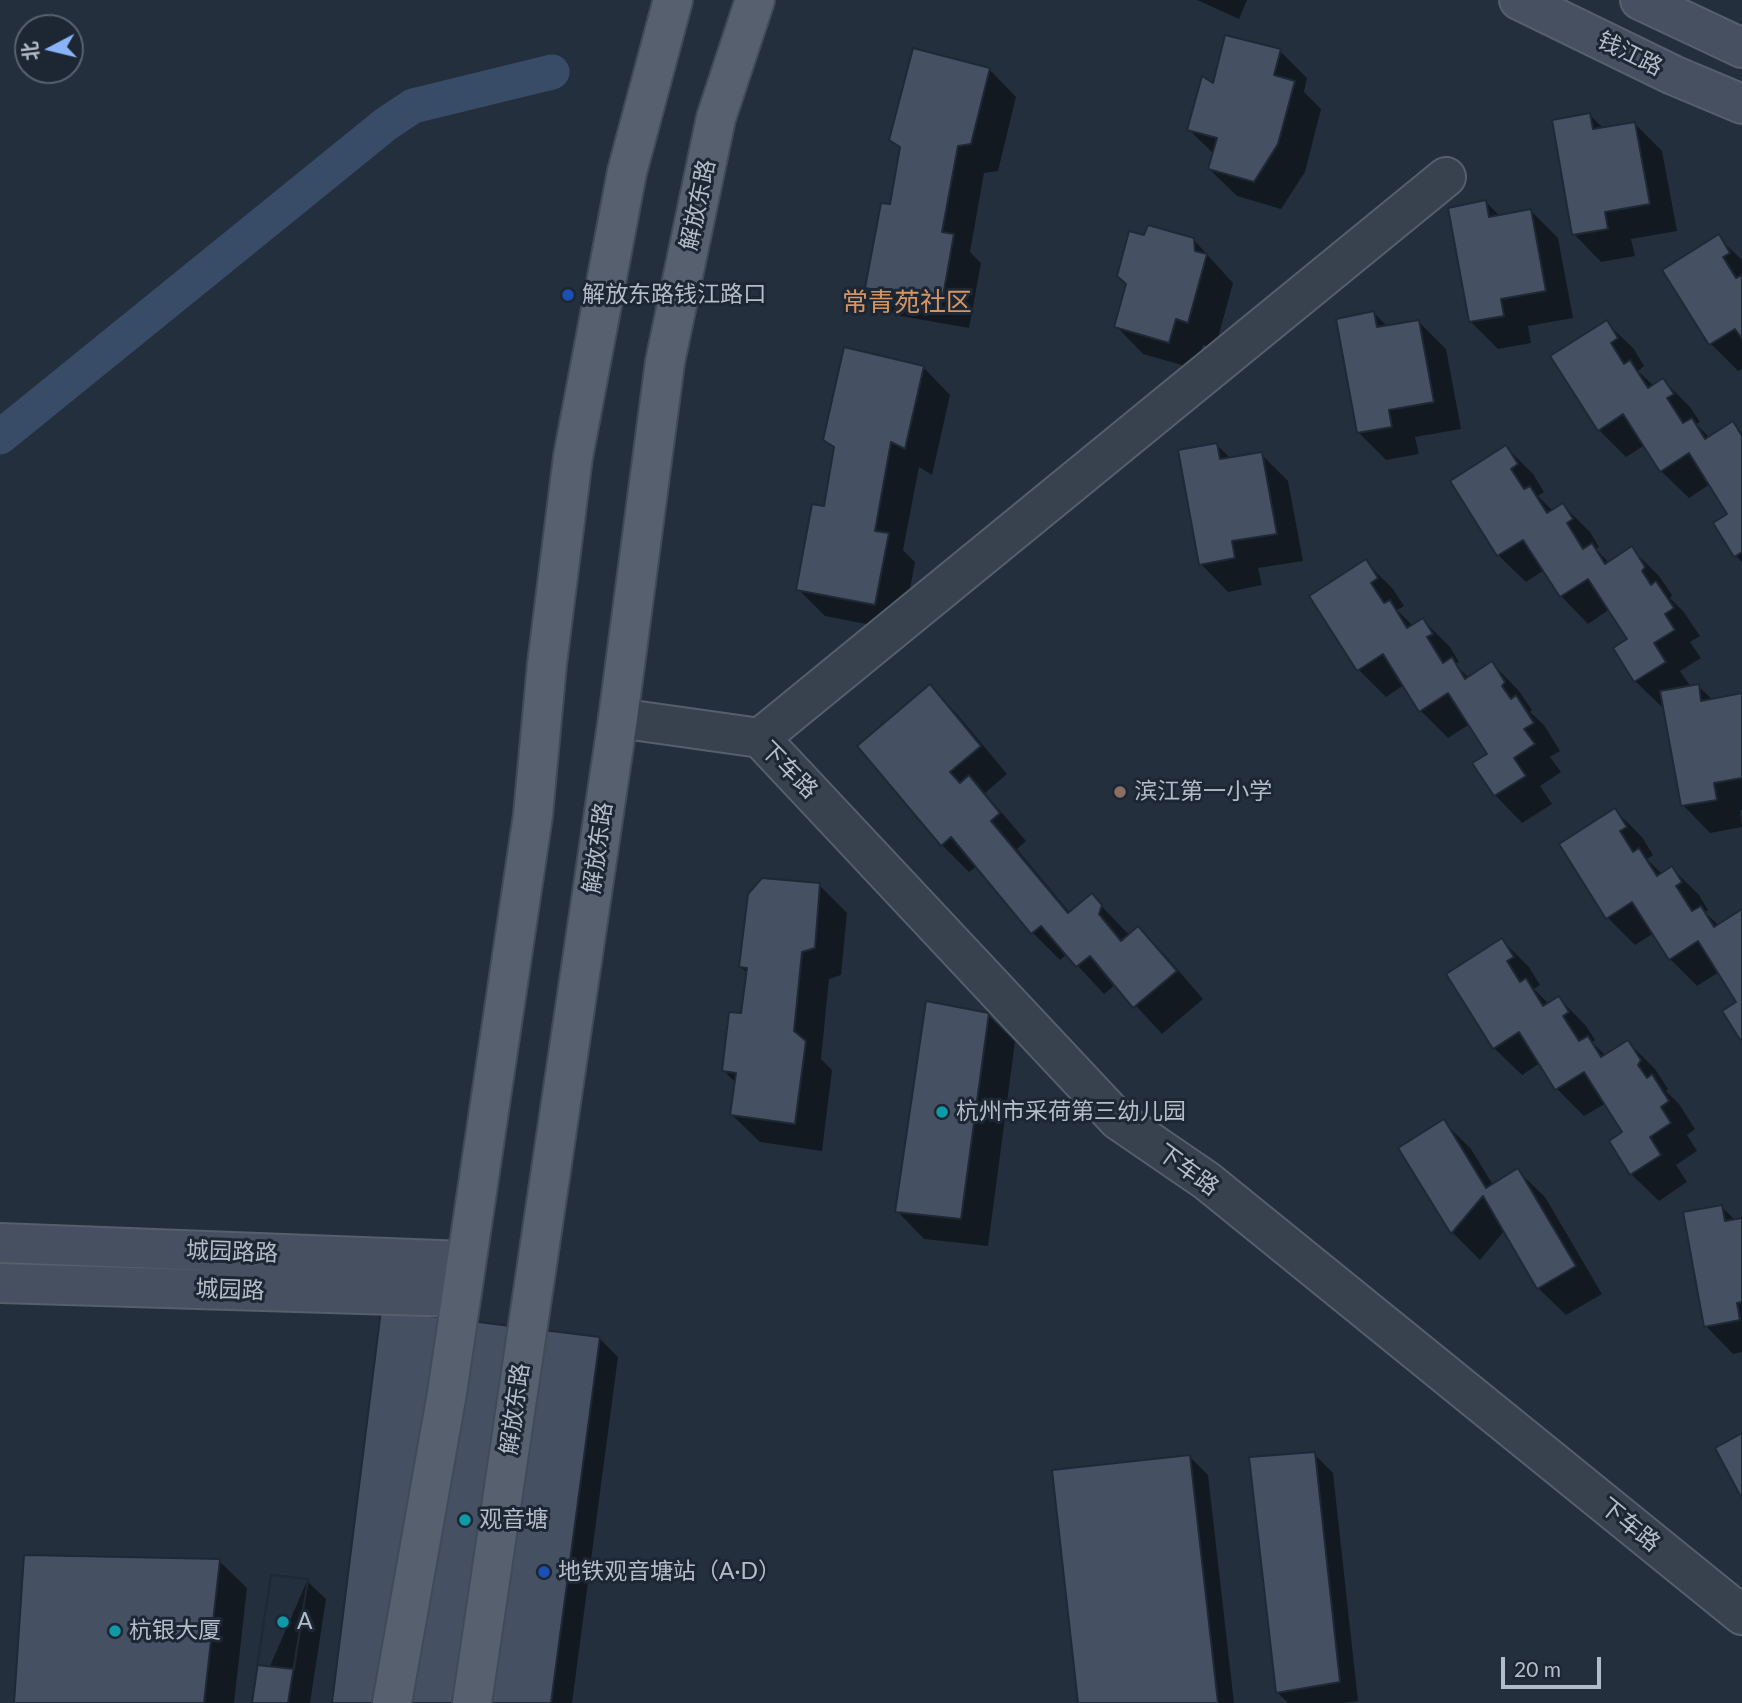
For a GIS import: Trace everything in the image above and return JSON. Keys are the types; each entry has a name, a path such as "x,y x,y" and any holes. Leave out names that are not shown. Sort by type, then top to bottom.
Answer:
{"main road":[{"path":"392,1703 447,1393 462,1279 489,1120 533,815 547,664 573,457 627,172 673,0"},
{"name":"解放东路","path":"472,1703 618,718 665,362 716,118 755,0"}],"street":[{"name":"钱江路","path":"1519,0 1673,75 1742,104"},
{"path":"1640,0 1742,48"},
{"path":"760,738 1446,177"},
{"name":"下车路","path":"618,718 760,738 1118,1120 1207,1181 1742,1615"},
{"name":"城园路路","path":"0,1243 462,1279"},
{"name":"城园路","path":"0,1283 462,1279"}],"building":[{"path":"1225,35 1281,49 1274,75 1295,81 1278,144 1254,182 1208,169 1217,138 1187,130 1202,76 1213,83"},
{"path":"913,48 990,68 971,144 958,146 942,232 954,234 942,302 865,288 881,203 890,204 900,147 889,140"},
{"path":"1590,113 1593,129 1635,122 1650,204 1605,212 1608,229 1572,235 1552,120"},
{"path":"1486,200 1489,217 1531,209 1546,291 1501,299 1504,316 1469,322 1448,208"},
{"path":"1148,225 1194,238 1195,251 1207,254 1188,323 1176,319 1169,343 1114,327 1126,284 1117,276 1129,231 1144,235"},
{"path":"1719,234 1730,253 1723,257 1736,278 1742,275 1742,339 1735,329 1709,345 1662,270"},
{"path":"1374,311 1377,327 1419,320 1434,402 1389,410 1392,427 1357,433 1336,319"},
{"path":"1607,320 1618,338 1611,343 1624,364 1630,360 1648,388 1663,378 1674,394 1667,398 1683,423 1692,418 1705,439 1733,421 1742,436 1742,552 1734,557 1713,523 1727,514 1689,453 1660,472 1623,414 1598,431 1550,356"},
{"path":"844,347 924,366 905,449 891,442 875,531 889,533 875,605 796,590 812,504 824,506 834,447 823,440"},
{"path":"1217,443 1220,459 1262,452 1277,534 1232,541 1235,558 1199,565 1178,450"},
{"path":"1506,445 1518,464 1511,469 1524,489 1530,486 1547,513 1563,503 1573,519 1567,523 1583,549 1592,543 1605,564 1632,546 1645,567 1642,571 1651,585 1656,581 1674,608 1665,614 1675,630 1654,643 1666,662 1634,682 1613,648 1627,639 1588,579 1560,597 1523,540 1497,556 1450,481"},
{"path":"1366,559 1378,578 1371,583 1384,603 1390,600 1407,628 1423,618 1433,634 1427,637 1443,663 1452,657 1465,679 1492,661 1505,682 1502,686 1511,699 1516,695 1534,723 1524,729 1535,744 1514,758 1526,776 1494,796 1472,763 1487,754 1448,693 1419,712 1383,654 1357,671 1309,596"},
{"path":"930,684 981,746 950,772 960,783 969,775 1000,813 991,821 1068,913 1092,893 1102,905 1099,914 1121,941 1138,926 1177,971 1133,1008 1090,956 1076,967 1041,926 1031,934 951,837 941,846 857,746"},
{"path":"1699,684 1701,701 1742,693 1742,778 1714,783 1717,800 1681,806 1660,691"},
{"path":"1615,808 1627,827 1620,831 1633,852 1639,848 1657,876 1672,866 1682,882 1676,886 1692,911 1701,906 1714,927 1742,909 1742,1043 1722,1011 1736,1002 1698,941 1669,960 1632,902 1606,919 1559,844"},
{"path":"762,878 820,883 815,948 802,952 794,1031 806,1041 795,1124 730,1115 736,1073 722,1071 729,1012 741,1013 747,968 739,967 748,894"},
{"path":"1502,938 1514,957 1507,961 1520,982 1526,978 1543,1006 1559,996 1569,1012 1563,1016 1579,1041 1588,1036 1601,1057 1628,1040 1641,1060 1638,1065 1647,1078 1652,1074 1669,1101 1661,1107 1671,1123 1650,1137 1661,1155 1630,1175 1609,1141 1622,1132 1584,1072 1555,1090 1519,1032 1493,1049 1446,974"},
{"name":"杭州市采荷第三幼儿园","path":"926,1001 989,1013 961,1219 895,1212"},
{"path":"1444,1119 1486,1188 1518,1168 1576,1266 1537,1289 1483,1196 1451,1234 1398,1148"},
{"path":"1722,1205 1725,1221 1742,1218 1742,1302 1737,1303 1740,1320 1704,1327 1683,1212"},
{"name":"观音塘","path":"381,1310 600,1337 551,1703 332,1703"},
{"path":"1742,1433 1742,1499 1715,1448"},
{"path":"1315,1452 1340,1682 1276,1693 1249,1457"},
{"path":"1190,1455 1218,1703 1078,1703 1052,1470"},
{"name":"杭银大厦","path":"24,1555 220,1559 204,1703 14,1703"},
{"name":"A","path":"271,1575 308,1579 288,1703 252,1703"},
{"name":"A","path":"271,1575 308,1579 294,1669 257,1665"}],"waterway":[{"path":"0,437 386,124 413,106 552,72"}],"place":[{"name":"解放东路钱江路口","path":"568,295"},
{"name":"滨江第一小学","path":"1120,792"},
{"name":"杭州市采荷第三幼儿园","path":"942,1112"},
{"name":"观音塘","path":"465,1520"},
{"name":"地铁观音塘站（A·D）","path":"544,1572"},
{"name":"A","path":"283,1622"},
{"name":"杭银大厦","path":"115,1631"}],"district":[{"name":"常青苑社区","path":"907,303"}]}
